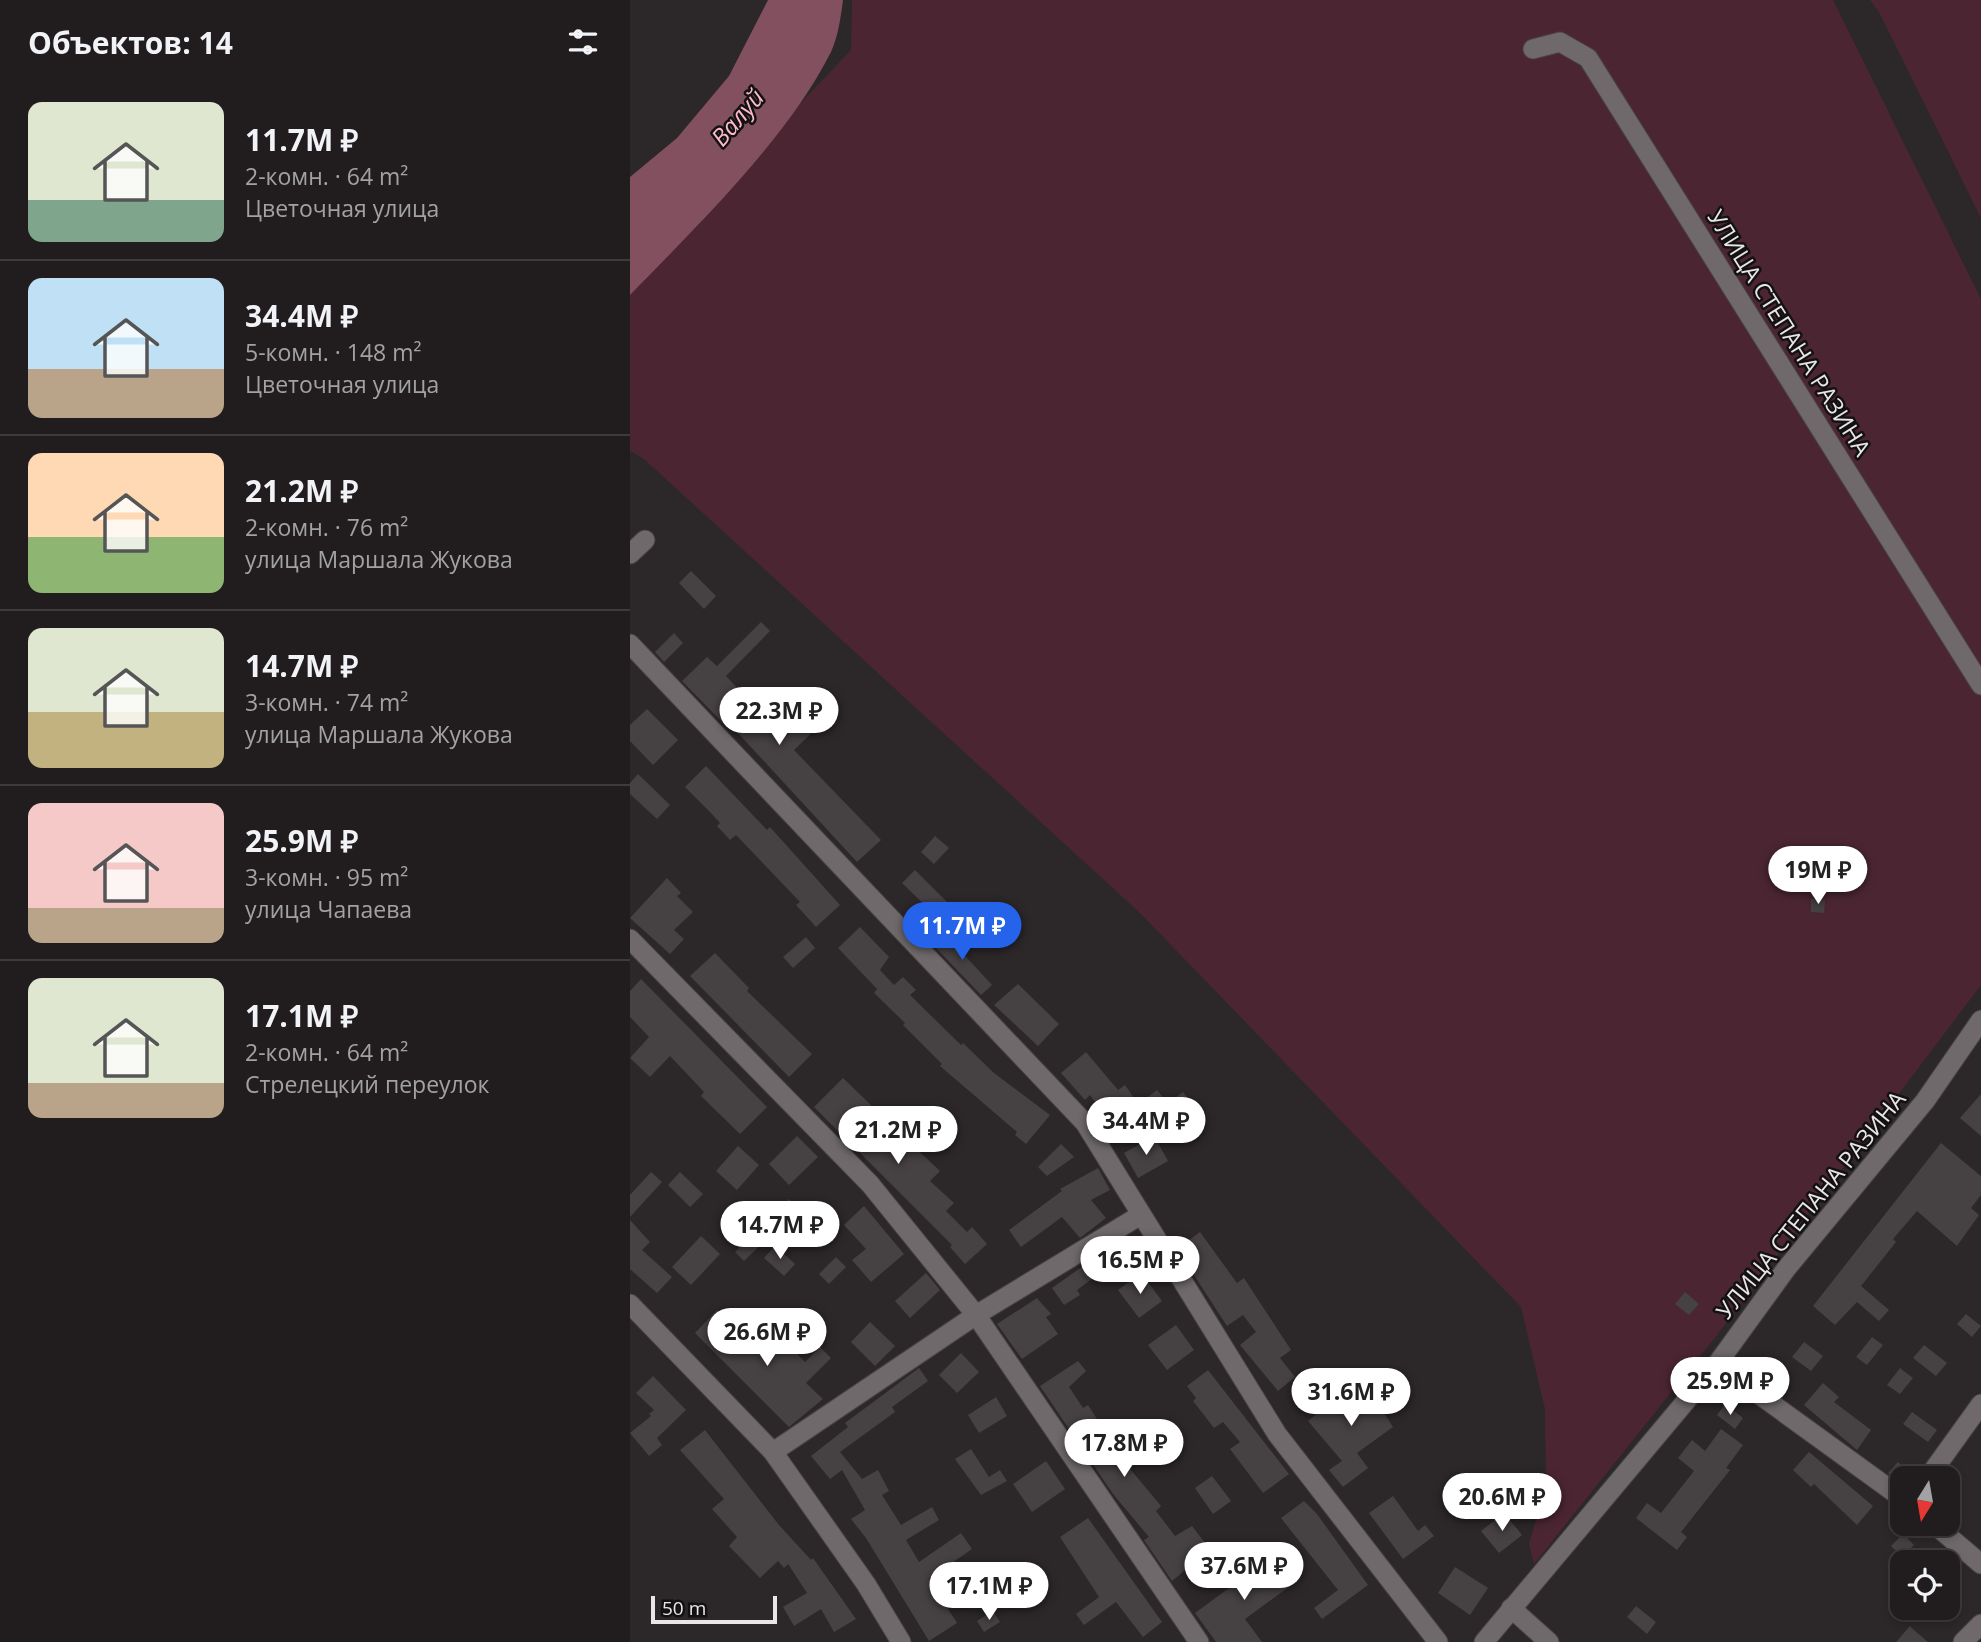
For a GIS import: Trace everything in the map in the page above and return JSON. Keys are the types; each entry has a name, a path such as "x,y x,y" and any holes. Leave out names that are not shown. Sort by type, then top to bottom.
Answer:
{"street":[{"name":"УЛИЦА СТЕПАНА РАЗИНА","path":"1533,49 1560,42 1588,58 1981,685"},
{"path":"630,644 1085,1123 1139,1216 1277,1434 1438,1642"},
{"path":"630,939 870,1184 976,1315 1199,1642"},
{"name":"УЛИЦА СТЕПАНА РАЗИНА","path":"1484,1642 1717,1364 1786,1269 1925,1101 1981,1020"},
{"path":"773,1452 976,1315 1139,1216"},
{"path":"630,1304 773,1452 866,1584 901,1642"},
{"path":"1717,1364 1890,1490"},
{"path":"1936,1466 1981,1404"},
{"path":"1948,1536 1981,1564"},
{"path":"1511,1608 1549,1642"},
{"path":"1963,1642 1981,1624"}],"shaded area":[{"path":"852,0 1833,0 1981,299 1981,985 1717,1335 1534,1564 1529,1544 1546,1486 1545,1409 1521,1307 1140,913 644,459 630,451 630,283 851,50"},
{"path":"1870,0 1981,0 1981,218 1879,12"}],"water":[{"name":"Валуй","path":"768,0 843,0 831,52 813,85 766,149 740,180 630,295 630,177 677,138 729,76"}],"building":[{"path":"691,571 716,596 704,609 679,583"},
{"path":"761,622 770,631 726,676 784,738 813,710 824,721 794,750 881,840 857,862 727,721 724,724 682,681 707,657 717,666"},
{"path":"674,633 683,643 664,662 655,652"},
{"path":"647,709 678,740 653,765 630,741 630,725"},
{"path":"706,766 767,830 770,827 840,905 816,927 796,905 800,902 736,835 730,840 717,826 720,823 685,787"},
{"path":"638,774 670,805 657,819 630,794 630,783"},
{"path":"935,836 949,848 934,864 921,852"},
{"path":"915,870 947,902 934,914 902,883"},
{"path":"667,878 681,893 677,896 693,912 674,930 684,939 670,954 630,918"},
{"path":"1811,899 1825,900 1824,913 1811,912"},
{"path":"860,927 889,957 880,970 894,985 903,977 916,990 910,995 961,1045 963,1043 994,1073 1050,1115 1026,1144 1015,1135 1017,1132 940,1066 942,1064 874,993 877,989 838,948"},
{"path":"955,929 964,939 956,946 992,985 981,995 935,947"},
{"path":"806,937 815,948 793,968 783,957"},
{"path":"715,953 749,988 747,991 812,1054 789,1077 690,976"},
{"path":"641,979 767,1107 740,1134 701,1096 704,1092 670,1056 650,1077 630,1058 649,1037 630,1017 630,991"},
{"path":"1018,984 1059,1024 1038,1046 994,1005"},
{"path":"1086,1052 1118,1090 1125,1085 1143,1111 1115,1130 1090,1095 1085,1100 1061,1073"},
{"path":"843,1078 871,1105 863,1114 901,1152 910,1143 940,1171 930,1181 954,1203 946,1211 967,1232 972,1227 987,1244 965,1264 950,1247 952,1245 814,1107"},
{"path":"1157,1090 1168,1103 1155,1113 1145,1099"},
{"path":"1183,1092 1192,1104 1177,1116 1168,1103"},
{"path":"1981,1094 1981,1136 1960,1118"},
{"path":"797,1136 818,1157 789,1185 769,1164"},
{"path":"1154,1136 1168,1161 1138,1178 1124,1153"},
{"path":"1941,1143 1981,1176 1981,1195 1971,1208 1979,1215 1957,1246 1917,1211 1893,1239 1896,1242 1861,1286 1889,1310 1879,1321 1857,1302 1835,1325 1813,1306"},
{"path":"1061,1144 1074,1157 1047,1176 1038,1167"},
{"path":"738,1146 759,1165 737,1190 716,1171"},
{"path":"1098,1168 1110,1190 1091,1200 1106,1218 1080,1238 1062,1217 1021,1247 1009,1230 1062,1191 1060,1189"},
{"path":"651,1172 662,1182 630,1217 630,1195"},
{"path":"680,1172 703,1194 690,1207 668,1185"},
{"path":"789,1199 798,1209 744,1261 735,1252"},
{"path":"864,1206 904,1254 871,1282 852,1260 866,1249 844,1225"},
{"path":"630,1220 650,1242 642,1250 672,1277 657,1293 630,1269"},
{"path":"1200,1232 1237,1283 1244,1278 1291,1350 1280,1358 1295,1377 1278,1391 1240,1345 1256,1332 1243,1315 1227,1326 1177,1249"},
{"path":"701,1236 720,1254 691,1285 672,1267"},
{"path":"775,1246 795,1264 784,1276 764,1258"},
{"path":"1103,1252 1112,1264 1077,1290 1080,1295 1064,1305 1052,1288"},
{"path":"836,1257 846,1267 829,1284 819,1274"},
{"path":"926,1273 940,1290 910,1318 895,1301"},
{"path":"1141,1273 1162,1301 1139,1318 1118,1290"},
{"path":"1685,1292 1699,1304 1689,1315 1675,1304"},
{"path":"1037,1298 1051,1314 1046,1317 1058,1334 1022,1359 997,1324"},
{"path":"717,1310 761,1352 778,1335 805,1362 820,1347 831,1358 806,1383 823,1399 789,1427 695,1333"},
{"path":"1966,1314 1981,1326 1972,1337 1957,1324"},
{"path":"870,1322 895,1346 875,1366 851,1342"},
{"path":"1176,1325 1194,1350 1167,1370 1148,1345"},
{"path":"1872,1337 1883,1345 1867,1365 1856,1357"},
{"path":"1804,1342 1823,1356 1811,1371 1792,1357"},
{"path":"1924,1345 1947,1363 1936,1376 1913,1358"},
{"path":"961,1353 979,1372 957,1393 939,1375"},
{"path":"1770,1357 1781,1366 1771,1380 1760,1372"},
{"path":"1078,1361 1086,1371 1069,1387 1083,1408 1088,1405 1126,1464 1161,1506 1156,1511 1175,1536 1192,1526 1215,1556 1201,1567 1196,1561 1172,1581 1144,1540 1149,1537 1113,1494 1040,1386"},
{"path":"919,1368 928,1381 892,1407 895,1412 840,1452 862,1479 878,1470 889,1491 882,1495 901,1525 932,1507 939,1520 906,1540 919,1562 961,1533 972,1549 929,1579 957,1623 929,1641 866,1538 851,1519 865,1510 842,1470 830,1479 811,1456 848,1427 845,1423"},
{"path":"1900,1368 1913,1378 1900,1394 1887,1385"},
{"path":"1208,1370 1289,1474 1263,1493 1230,1449 1240,1442 1223,1422 1214,1428 1193,1401 1196,1398 1187,1386"},
{"path":"653,1376 686,1410 657,1438 662,1445 649,1456 630,1433 651,1416 649,1414 654,1410 636,1393"},
{"path":"1361,1377 1393,1427 1357,1453 1368,1468 1343,1487 1329,1470 1342,1461 1308,1421"},
{"path":"1823,1383 1839,1397 1834,1402 1871,1430 1857,1450 1804,1405"},
{"path":"996,1397 1007,1416 979,1433 968,1415"},
{"path":"1725,1404 1743,1418 1735,1429 1717,1415"},
{"path":"1912,1412 1937,1430 1928,1442 1903,1424"},
{"path":"1721,1429 1743,1445 1726,1468 1730,1470 1681,1532 1687,1537 1677,1550 1636,1518 1647,1503 1661,1513 1694,1471 1678,1458 1692,1440 1705,1451"},
{"path":"705,1430 779,1525 811,1560 813,1558 856,1619 834,1632 821,1609 794,1626 783,1607 807,1593 788,1564 784,1568 778,1561 760,1578 729,1546 737,1537 712,1509 724,1499 680,1450"},
{"path":"971,1449 989,1477 1000,1470 1007,1481 981,1495 955,1459"},
{"path":"1809,1452 1873,1506 1857,1525 1814,1484 1811,1487 1793,1470"},
{"path":"1046,1461 1065,1489 1032,1512 1013,1484"},
{"path":"1212,1476 1231,1501 1213,1514 1195,1488"},
{"path":"1393,1496 1418,1531 1425,1525 1434,1536 1403,1559 1369,1513"},
{"path":"1304,1501 1317,1514 1368,1585 1322,1619 1314,1608 1338,1590 1281,1518"},
{"path":"1504,1513 1522,1535 1499,1553 1481,1531"},
{"path":"1088,1518 1162,1622 1143,1637 1116,1602 1084,1625 1076,1614 1099,1597 1060,1537"},
{"path":"1901,1536 1905,1536 1914,1545 1909,1550 1895,1550 1891,1546"},
{"path":"1264,1549 1293,1584 1245,1619 1262,1642 1216,1642 1195,1613 1259,1566 1253,1558"},
{"path":"1455,1567 1488,1588 1470,1615 1438,1593"},
{"path":"1636,1606 1656,1622 1647,1634 1627,1617"},
{"path":"993,1611 1000,1622 984,1632 977,1621"},
{"path":"1910,1626 1915,1631 1928,1642 1896,1642"}]}
